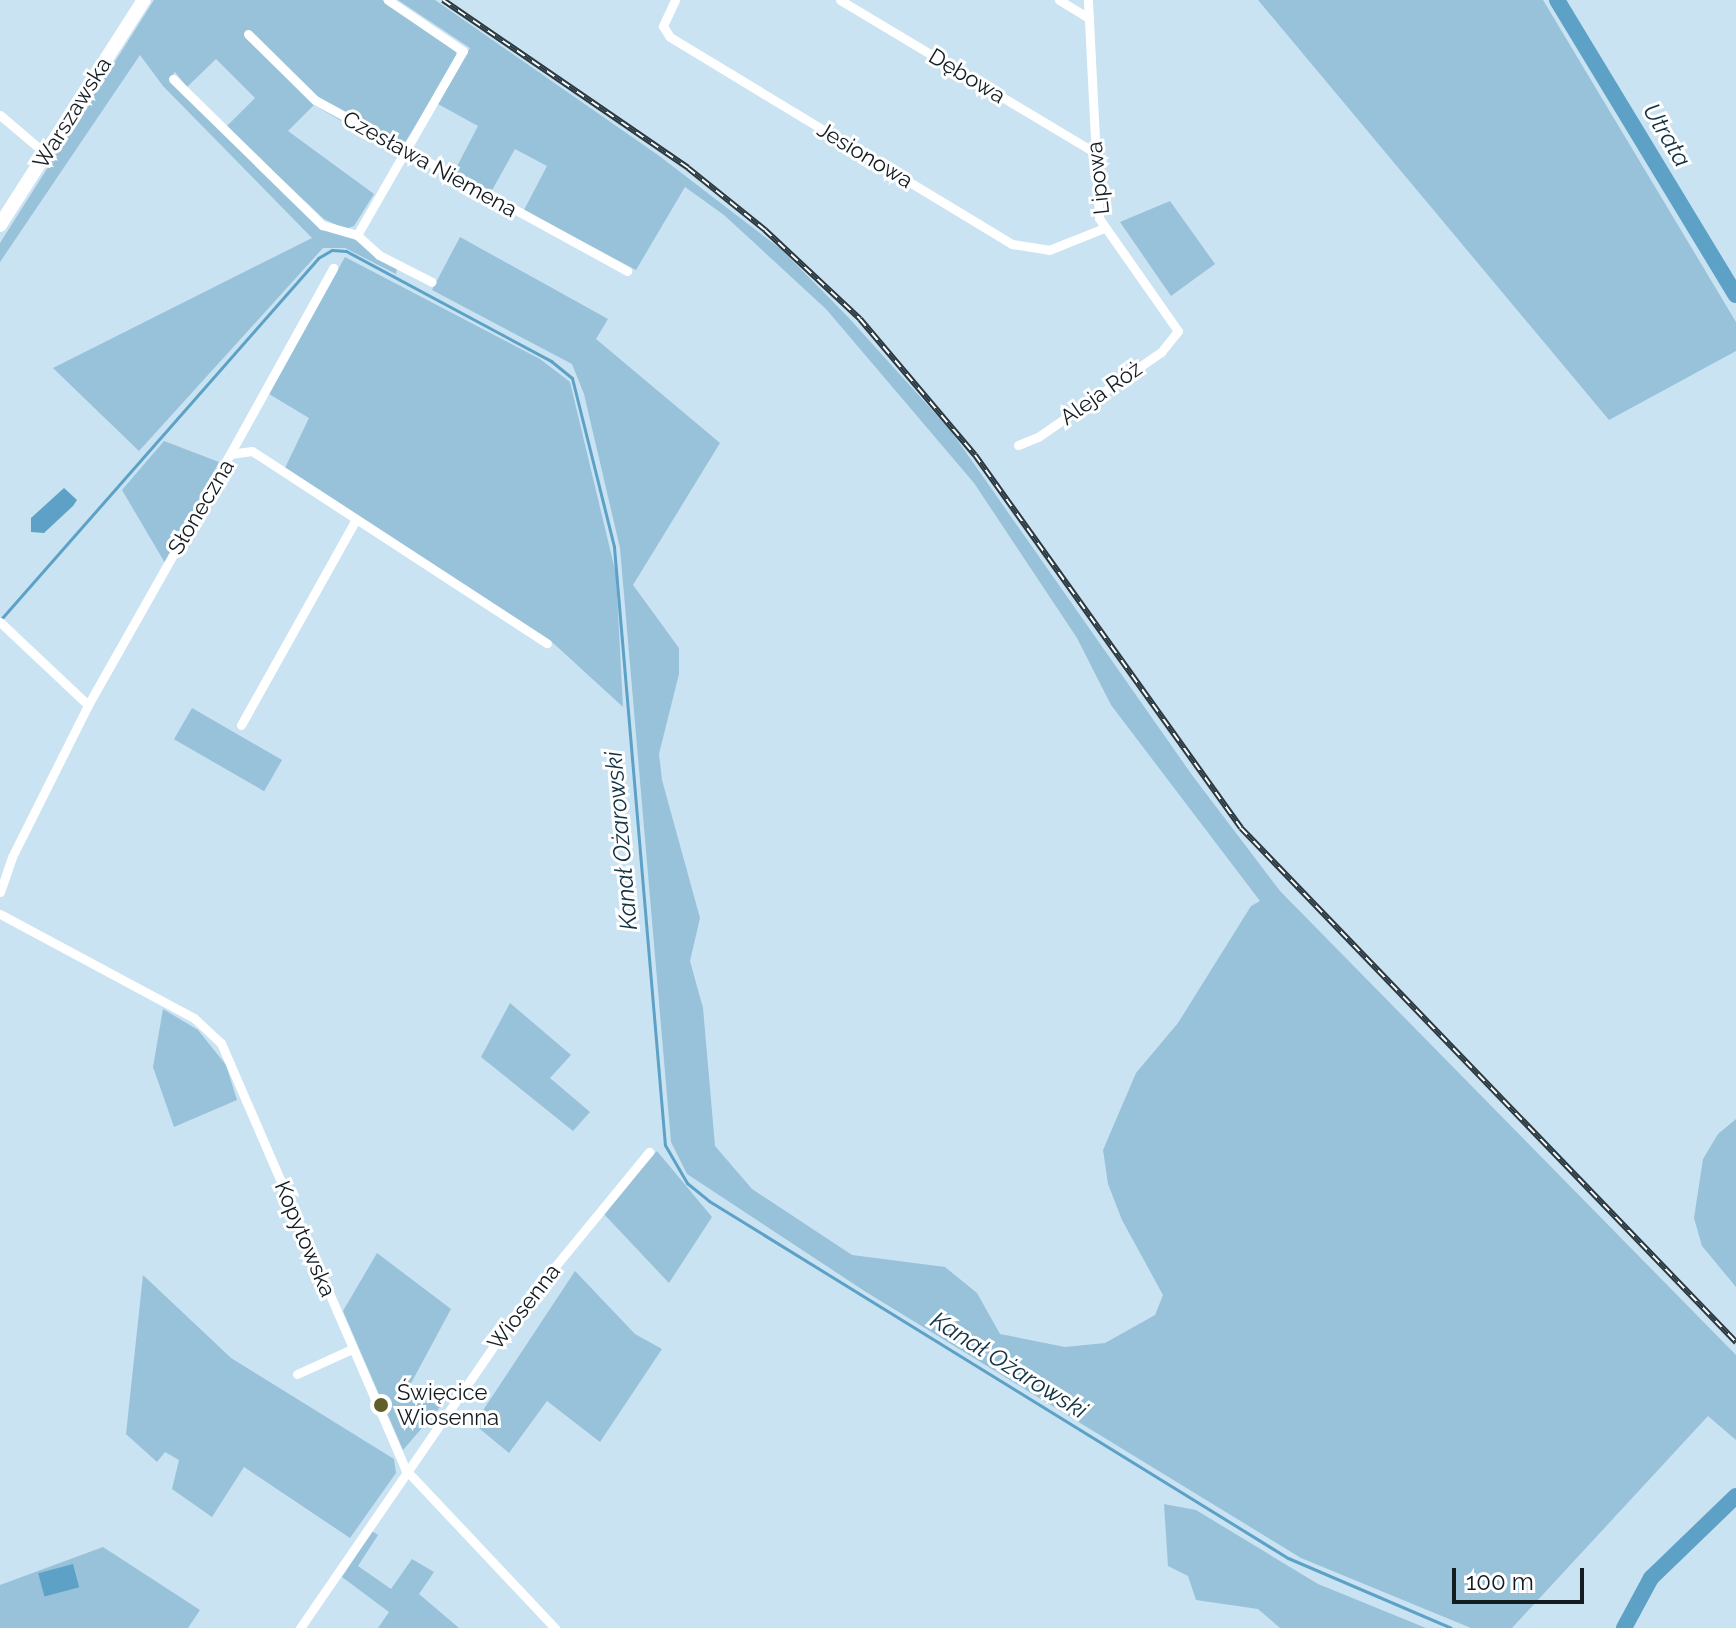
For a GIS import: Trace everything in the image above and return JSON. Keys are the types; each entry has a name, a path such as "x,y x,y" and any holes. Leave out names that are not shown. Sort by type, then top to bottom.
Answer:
{"main road":[{"name":"Warszawska","path":"0,225 144,0"}],"street":[{"path":"357,235 463,51 388,0"},
{"name":"Jesionowa","path":"675,0 663,26 670,37 1012,244 1049,250 1104,228"},
{"name":"Dębowa","path":"840,0 1094,152"},
{"path":"1059,0 1089,18"},
{"name":"Lipowa","path":"1088,0 1094,152 1104,228 1178,331"},
{"name":"Czesława Niemena","path":"248,34 315,100 627,271"},
{"path":"173,79 322,225 357,235 379,255 432,282"},
{"path":"0,115 46,154"},
{"path":"230,454 333,268"},
{"name":"Aleja Róż","path":"1018,445 1038,437 1161,352 1178,331"},
{"name":"Słoneczna","path":"0,892 12,857 88,705 230,454 252,451 547,643"},
{"path":"241,725 356,519"},
{"path":"0,622 88,705"},
{"name":"Kopytowska","path":"0,914 194,1018 221,1043 405,1469 555,1628"},
{"name":"Wiosenna","path":"300,1628 405,1469 516,1314 649,1152"},
{"path":"297,1374 352,1349"}],"shaded area":[{"path":"154,0 382,0 456,52 457,58 398,154 314,105 288,131 374,194 354,226 345,229 324,219 226,127 255,98 216,59 187,87 175,72 170,78 323,228 353,238 397,268 396,274 345,248 323,248 139,451 53,368 312,238 163,86 140,55 0,262 0,243"},
{"path":"398,0 435,0 658,155 782,250 848,317 951,431 1192,775 1280,891 1736,1355 1736,1440 1708,1416 1512,1628 1471,1628 1301,1558 866,1292 687,1174 671,1142 620,548 584,394 572,364 432,290 460,237 608,319 596,339 720,443 633,585 679,648 679,674 659,754 662,780 700,918 690,961 703,1008 715,1146 752,1189 852,1255 945,1267 977,1293 1000,1334 1065,1347 1105,1343 1155,1315 1163,1295 1122,1220 1108,1184 1103,1150 1136,1073 1178,1023 1251,906 1260,901 1111,705 1077,638 974,483 826,309 724,215 685,187 636,270 524,210 547,166 515,149 491,192 454,172 478,126 438,104 470,48"},
{"path":"1258,0 1543,0 1736,322 1736,351 1609,420"},
{"path":"1170,201 1215,264 1171,296 1120,222"},
{"path":"345,257 540,359 570,382 616,574 623,707 552,642 285,468 309,418 269,394"},
{"path":"164,441 219,462 165,563 122,490"},
{"path":"64,488 77,500 73,506 44,533 31,532 31,518"},
{"path":"192,708 282,760 264,791 174,739"},
{"path":"510,1003 571,1055 550,1078 590,1112 573,1131 481,1057"},
{"path":"163,1009 198,1030 226,1065 237,1100 174,1127 153,1067"},
{"path":"1736,1119 1736,1287 1702,1246 1694,1218 1703,1159 1718,1134"},
{"path":"657,1151 712,1217 669,1283 602,1212"},
{"path":"377,1253 451,1309 409,1387 440,1407 403,1450 343,1311"},
{"path":"575,1271 635,1334 662,1349 600,1442 547,1401 509,1453 474,1424"},
{"path":"143,1275 231,1358 394,1459 396,1473 350,1538 244,1467 212,1517 172,1489 179,1460 165,1452 157,1462 126,1434"},
{"path":"1164,1504 1196,1510 1318,1584 1426,1628 1280,1628 1258,1609 1196,1600 1188,1576 1168,1566"},
{"path":"372,1531 378,1535 358,1566 391,1589 412,1559 434,1572 419,1594 459,1628 378,1628 389,1612 342,1577"},
{"path":"103,1547 200,1610 188,1628 0,1628 0,1585"},
{"path":"73,1564 79,1587 44,1596 38,1573"}],"waterway":[{"name":"Utrata","path":"1557,0 1736,295"},
{"name":"Kanał Ożarowski","path":"2,618 318,258 332,250 346,251 551,361 572,378 614,547 665,1145 687,1183 709,1201 1288,1558 1451,1628"},
{"name":"Utrata","path":"1624,1628 1651,1578 1736,1496"}],"railway":[{"path":"443,0 688,168 765,230 860,319 975,455 1241,828 1736,1342"}],"place":[{"name":"Święcice Wiosenna","path":"381,1405"}]}
